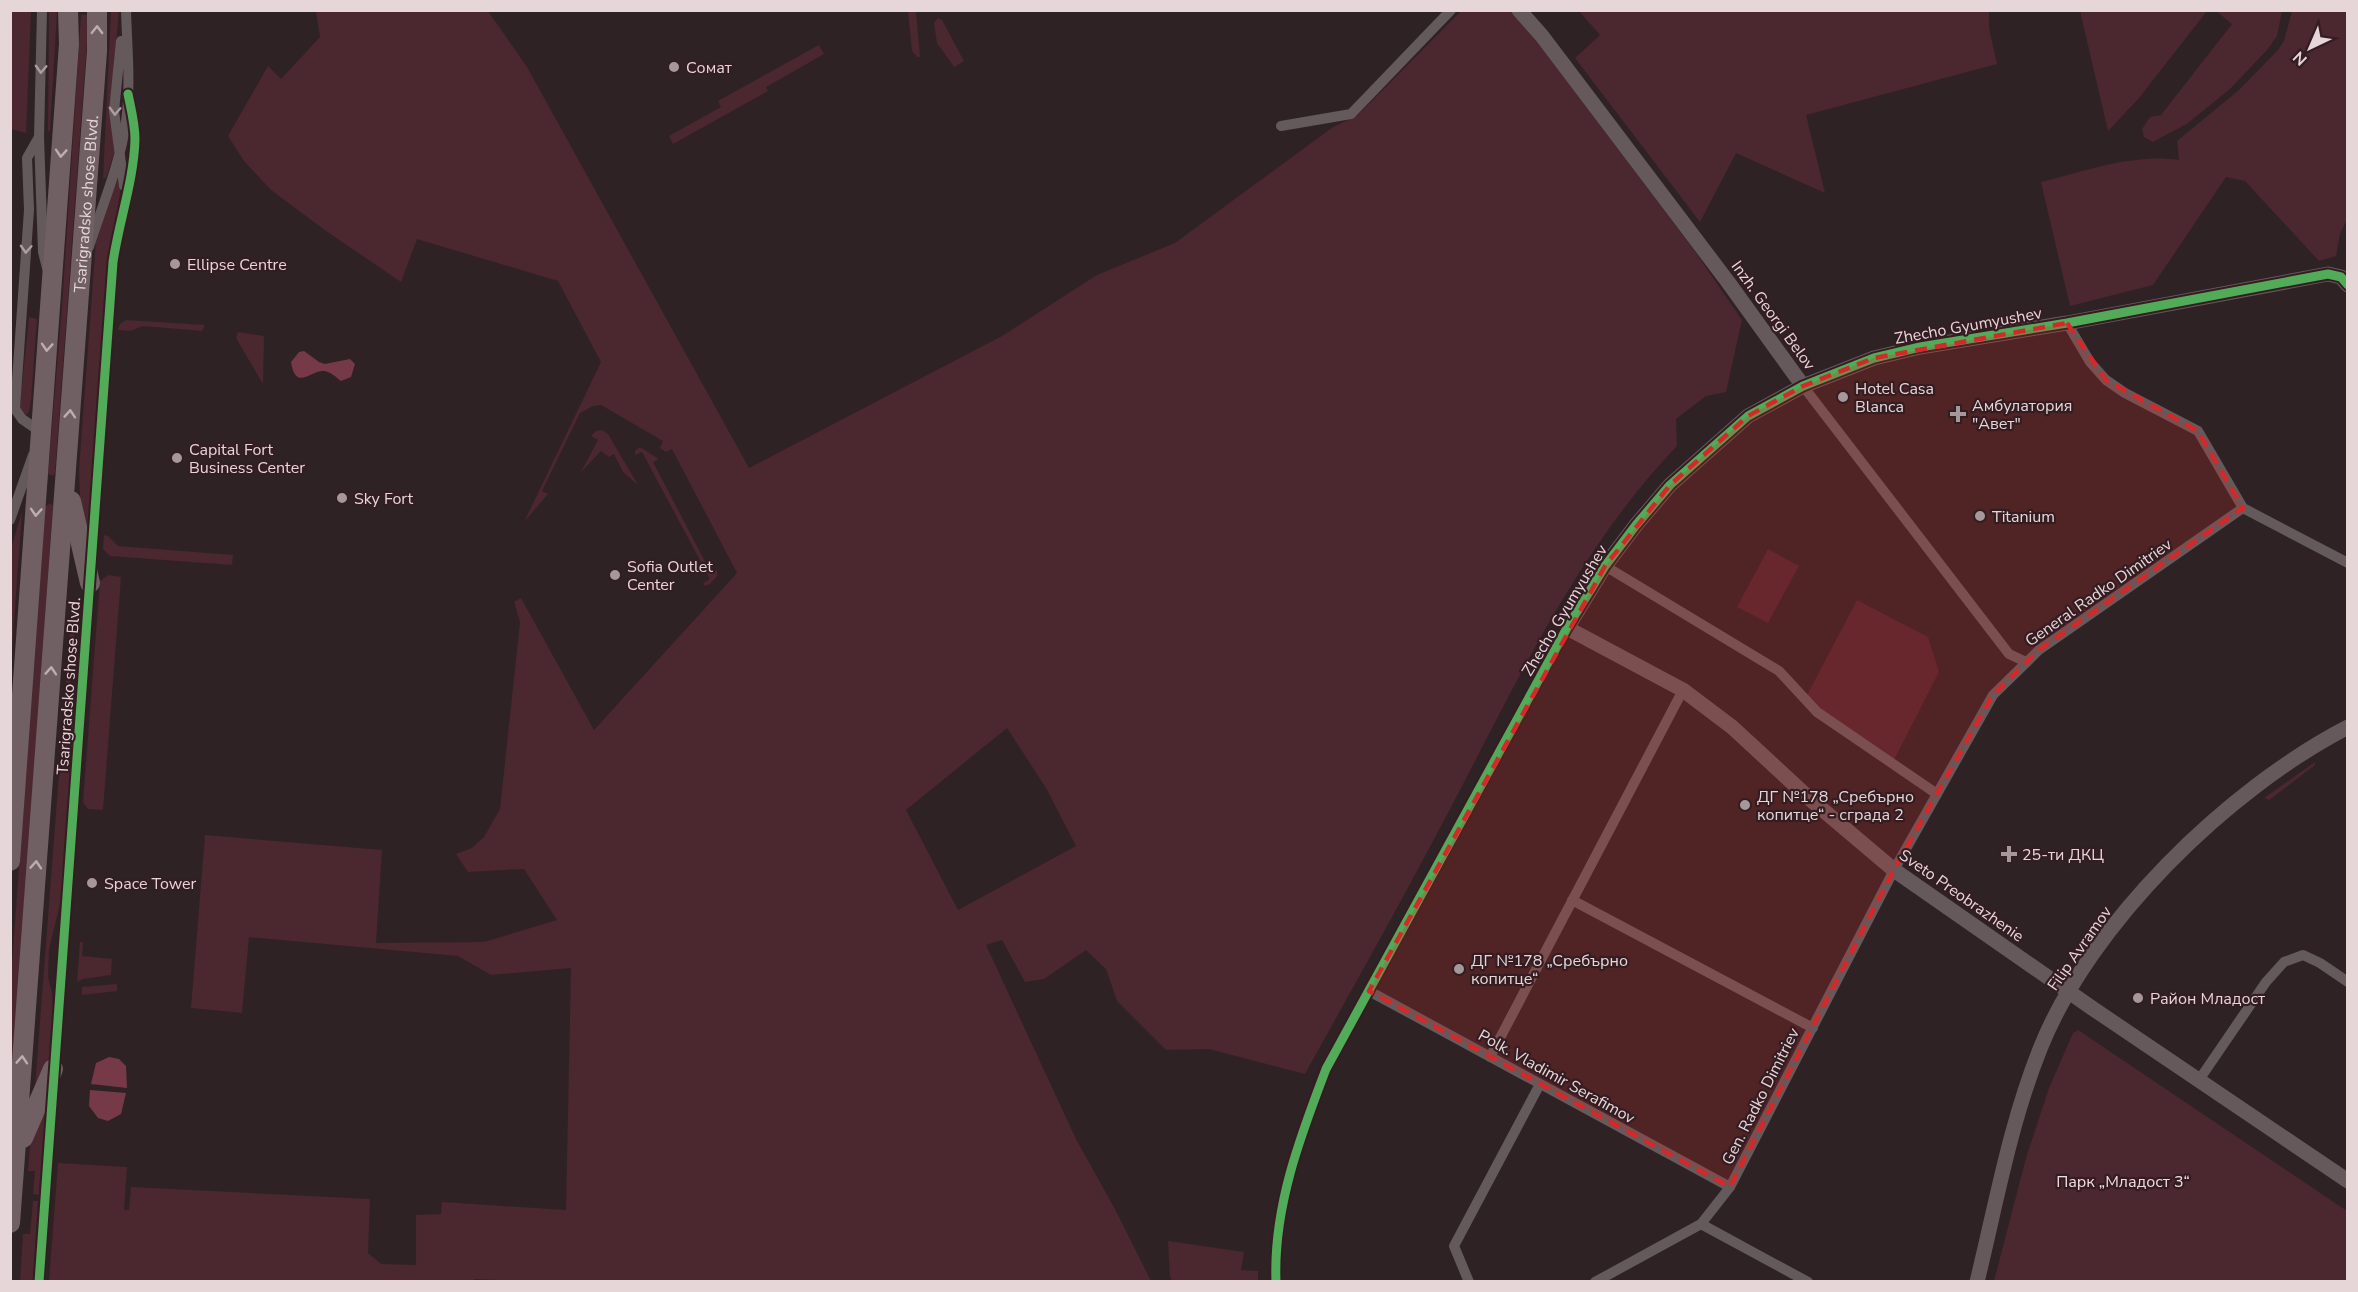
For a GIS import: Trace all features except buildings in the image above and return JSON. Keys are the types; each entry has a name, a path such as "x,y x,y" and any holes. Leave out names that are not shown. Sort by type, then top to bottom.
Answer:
{"highway":[{"name":"Tsarigradsko shose Blvd.","path":"10,861 69,44 68,10"},
{"name":"Tsarigradsko shose Blvd.","path":"10,1223 97,51 98,10"},
{"path":"66,472 74,518 90,583"},
{"path":"15,1160 30,1118 53,1069"}],"street":[{"path":"42,10 39,137 43,252 52,289"},
{"path":"80,279 121,147 126,123 128,94 125,10"},
{"path":"121,147 115,126 114,111 125,10"},
{"path":"1281,126 1351,114 1451,10"},
{"name":"Inzh. Georgi Belov","path":"1519,10 1542,36 1710,258 1803,386 2009,654 2026,662"},
{"name":"Tsarigradsko shose Blvd.","path":"39,1281 113,262 135,140 128,94"},
{"path":"39,137 27,158 29,210 15,410 22,419 41,432"},
{"name":"Tsarigradsko shose Blvd.","path":"121,147 125,200"},
{"name":"Zhecho Gyumyushev","path":"1276,1281 1275,1254 1281,1212 1299,1139 1326,1069 1567,628 1605,566 1635,525 1670,485 1748,416 1803,386 1874,358 1920,347 2067,323 2328,274 2344,281"},
{"path":"2067,323 2090,362 2106,380 2198,431 2243,508 2348,563"},
{"name":"Tsarigradsko shose Blvd.","path":"10,520 41,432"},
{"name":"General Radko Dimitriev","path":"1894,870 1993,695 2039,650 2243,508"},
{"path":"1605,566 1779,671 1817,712 1937,794"},
{"name":"Sveto Preobrazhenie","path":"1567,628 1683,690 1732,727 1894,870 2348,1181"},
{"path":"1490,1057 1683,690"},
{"name":"Filip Avramov","path":"1977,1281 2022,1102 2040,1049 2068,991 2135,900 2174,857 2270,774 2314,745 2348,727"},
{"name":"Gen. Radko Dimitriev","path":"1595,1281 1701,1224 1730,1187 1894,870"},
{"path":"1572,900 1813,1028"},
{"path":"2199,1080 2266,982 2284,962 2303,955 2320,963 2348,982"},
{"name":"Polk. Vladimir Serafimov","path":"1369,991 1730,1187"},
{"path":"1469,1281 1458,1260 1454,1246 1540,1084"},
{"path":"1701,1224 1803,1280"}],"highlighted area":[{"path":"2067,323 2106,380 2198,431 2243,508 2039,650 1993,695 1894,870 1730,1187 1369,991 1605,566 1670,485 1748,416 1803,386 1874,358"}],"green space":[{"path":"2080,10 2207,11 2139,98 2108,131"},
{"path":"10,11 31,11 26,133 11,129"},
{"path":"49,11 57,11 50,130 48,132"},
{"path":"111,11 119,11 110,108 115,150 106,178 103,179"},
{"path":"316,11 488,11 527,67 749,468 1002,336 1097,275 1175,243 1333,127 1357,116 1461,11 1511,11 1532,34 1696,253 1742,320 1726,392 1706,396 1676,419 1677,446 1641,486 1579,574 1524,667 1414,877 1305,1074 1209,1049 1166,1050 1117,1001 1106,969 1086,950 1044,979 1025,982 1002,940 986,945 1076,1139 1151,1281 552,1282 474,1279 473,1282 49,1282 58,1163 127,1167 124,1210 129,1210 131,1187 370,1199 368,1253 381,1264 416,1265 416,1215 441,1214 442,1202 566,1210 571,968 491,975 458,956 249,937 242,1013 191,1008 205,835 382,850 376,943 484,942 557,920 524,869 468,872 456,854 472,848 484,837 500,809 520,622 514,602 521,598 594,730 737,573 672,449 666,452 660,448 663,441 601,405 593,406 580,413 542,491 548,494 524,522 601,362 558,281 417,239 401,282 271,190 244,161 228,136 268,66 281,79 320,37","holes":["1007,728 1046,788 1076,846 958,910 906,810"]},
{"path":"908,11 916,11 920,57 912,51"},
{"path":"1579,11 1989,11 1989,28 1997,64 1806,115 1825,193 1736,153 1700,222 1575,58 1600,35"},
{"path":"2216,11 2282,11 2277,36 2267,50 2230,89 2188,123 2153,142 2144,137 2142,129 2150,117 2161,115 2232,24"},
{"path":"2292,11 2347,11 2348,217 2340,234 2336,256 2319,261 2245,181 2226,177 2153,285 2070,306 2041,182 2127,161 2162,158 2179,160 2177,141 2239,90 2278,50 2284,41"},
{"path":"89,14 53,476 48,474 62,306 81,15"},
{"path":"938,18 942,20 964,61 954,67 937,43 934,23"},
{"path":"819,45 824,54 766,87 768,91 673,144 669,136 721,107 718,101"},
{"path":"119,171 123,175 110,253 86,548 81,523 79,469 96,241"},
{"path":"29,317 37,319 31,400 29,412 25,416 20,410 20,405"},
{"path":"126,320 205,325 202,331 143,326 130,331 118,330 120,324"},
{"path":"238,332 264,336 263,384 236,338"},
{"path":"602,430 608,434 638,485 623,472 614,454 609,457 601,451 581,472 598,440 591,436 596,431"},
{"path":"640,447 659,459 653,462 711,573 717,570 717,576 710,584 705,586 703,583 710,579 642,452 635,455 635,451"},
{"path":"50,503 53,506 11,1096 11,977 45,507"},
{"path":"22,512 11,663 11,548"},
{"path":"104,535 118,546 233,555 232,565 110,556 103,549"},
{"path":"1768,549 1799,566 1768,623 1737,607"},
{"path":"108,575 121,577 103,810 88,809 83,802 100,581"},
{"path":"1857,600 1928,637 1939,672 1893,762 1805,699"},
{"path":"77,602 69,697 77,698 62,896 49,949 48,977 52,993 53,1021 50,1057 43,1076 35,1087 72,604"},
{"path":"2315,762 2315,765 2272,798 2269,800 2264,798"},
{"path":"80,942 83,942 82,956 112,959 111,975 77,982"},
{"path":"117,984 117,991 82,995 82,987"},
{"name":"Парк „Младост 3“","path":"2078,1030 2347,1211 2347,1281 1994,1281 2026,1158 2049,1088 2073,1033"},
{"path":"46,1101 39,1195 33,1194 35,1171 28,1171 31,1135"},
{"path":"33,1201 38,1201 33,1281 20,1281 23,1234 30,1234"},
{"path":"1168,1241 1244,1252 1241,1270 1258,1271 1258,1281 1172,1281"}],"shaded area":[{"path":"304,351 325,364 350,359 355,364 351,377 341,381 324,371 300,378 296,376 291,362 299,352"},
{"path":"109,1057 119,1059 126,1066 127,1088 91,1084 96,1063"},
{"path":"90,1090 126,1093 121,1114 108,1121 98,1118 89,1106"}],"cycle path":[{"path":"39,1282 113,262 134,154 134,128 128,94"},
{"path":"1276,1282 1279,1227 1290,1173 1326,1069 1567,628 1605,566 1670,485 1748,416 1803,386 1874,358 1920,347 2067,323 2328,274 2341,277 2348,285"}],"place":[{"name":"Сомат","path":"674,67"},
{"name":"Ellipse Centre","path":"175,264"},
{"name":"Hotel Casa Blanca","path":"1843,397"},
{"name":"Амбулатория \"Авет\"","path":"1958,414"},
{"name":"Capital Fort Business Center","path":"177,458"},
{"name":"Sky Fort","path":"342,498"},
{"name":"Titanium","path":"1980,516"},
{"name":"Sofia Outlet Center","path":"615,575"},
{"name":"ДГ №178 „Сребърно копитце“ - сграда 2","path":"1745,805"},
{"name":"25-ти ДКЦ","path":"2009,854"},
{"name":"Space Tower","path":"92,883"},
{"name":"ДГ №178 „Сребърно копитце“","path":"1459,969"},
{"name":"Район Младост","path":"2138,998"}]}
